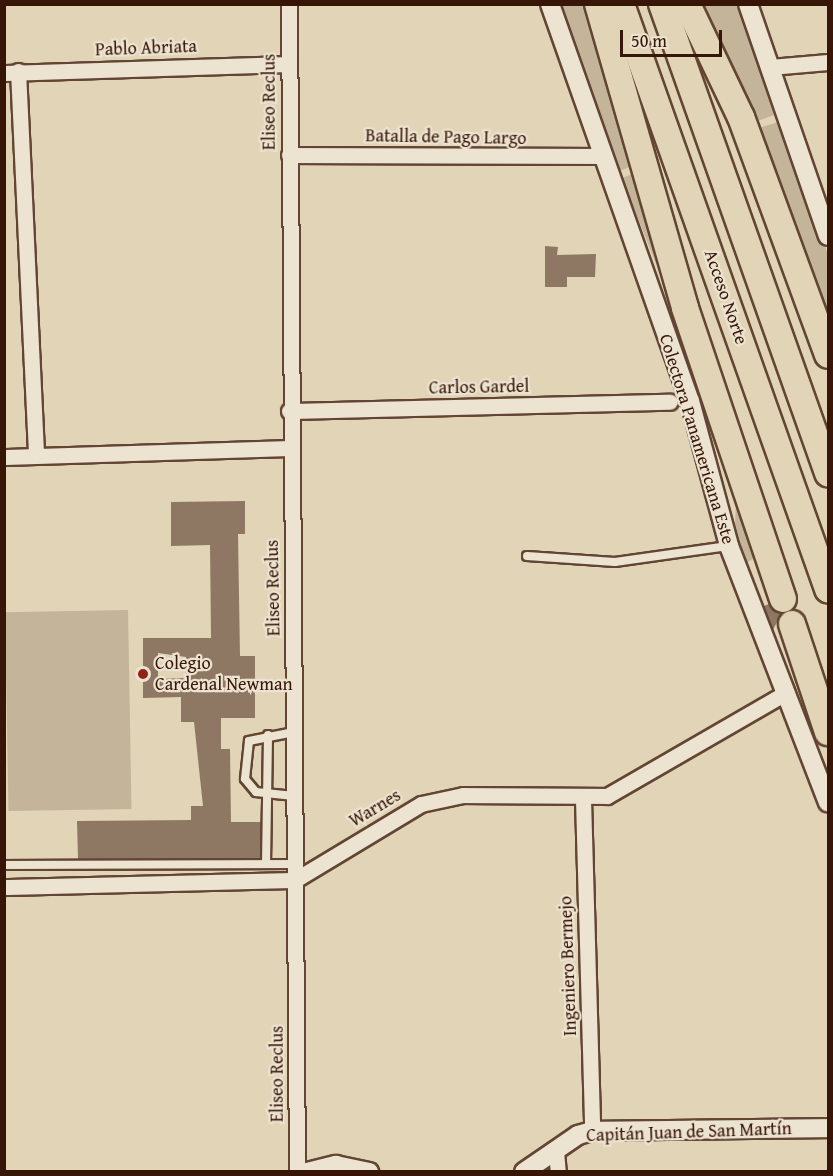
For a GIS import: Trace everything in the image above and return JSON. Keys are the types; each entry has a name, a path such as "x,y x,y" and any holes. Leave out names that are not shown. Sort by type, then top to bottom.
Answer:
{"highway":[{"path":"598,4 685,308 783,599"},
{"name":"Acceso Norte","path":"621,4 828,589"},
{"name":"Acceso Norte","path":"662,4 828,474"},
{"path":"687,4 741,117 828,355"},
{"path":"792,624 828,732"}],"street":[{"name":"Eliseo Reclus","path":"289,4 289,411 297,1172"},
{"name":"Colectora Panamericana Este","path":"550,4 690,402 729,546 782,695 828,803"},
{"path":"748,4 828,236"},
{"path":"770,67 828,62"},
{"name":"Pablo Abriata","path":"11,72 289,64"},
{"path":"11,72 36,456"},
{"name":"Batalla de Pago Largo","path":"289,155 603,156"},
{"name":"Carlos Gardel","path":"289,411 670,402"},
{"path":"4,457 290,448"},
{"name":"Warnes","path":"4,887 295,880 421,804 463,795 583,799 631,786 782,695"},
{"name":"Ingeniero Bermejo","path":"583,799 592,1131"},
{"name":"Capitán Juan de San Martín","path":"524,1172 592,1131 828,1128"},
{"path":"556,1151 558,1172"},
{"path":"307,1172 336,1165 369,1172"}],"lane":[{"path":"526,556 615,562 729,546"},
{"path":"294,732 268,735 249,741 245,779 256,792 269,796 294,796"},
{"path":"266,864 269,796 268,735"},
{"path":"4,865 295,864"}],"shaded area":[{"path":"560,5 586,5 636,165 619,171"},
{"path":"700,5 741,5 780,113 749,124"},
{"path":"782,121 828,255 828,339 749,131"},
{"path":"640,171 661,257 668,294 622,178"},
{"path":"736,501 756,557 746,563 735,525"},
{"path":"128,610 131,809 8,811 5,612"}],"building":[{"path":"545,246 558,247 557,255 596,254 595,277 567,277 567,287 545,287"},
{"path":"245,501 245,534 238,534 240,656 255,656 255,718 221,718 221,749 230,749 231,822 261,822 260,858 78,859 77,821 191,820 191,806 203,806 194,722 181,722 181,697 143,698 143,638 211,638 210,545 171,546 171,502","holes":["158,653 186,657 186,678 158,679"]},
{"path":"769,604 781,614 773,630 764,606"}],"place":[{"name":"Colegio Cardenal Newman","path":"143,674"}]}
